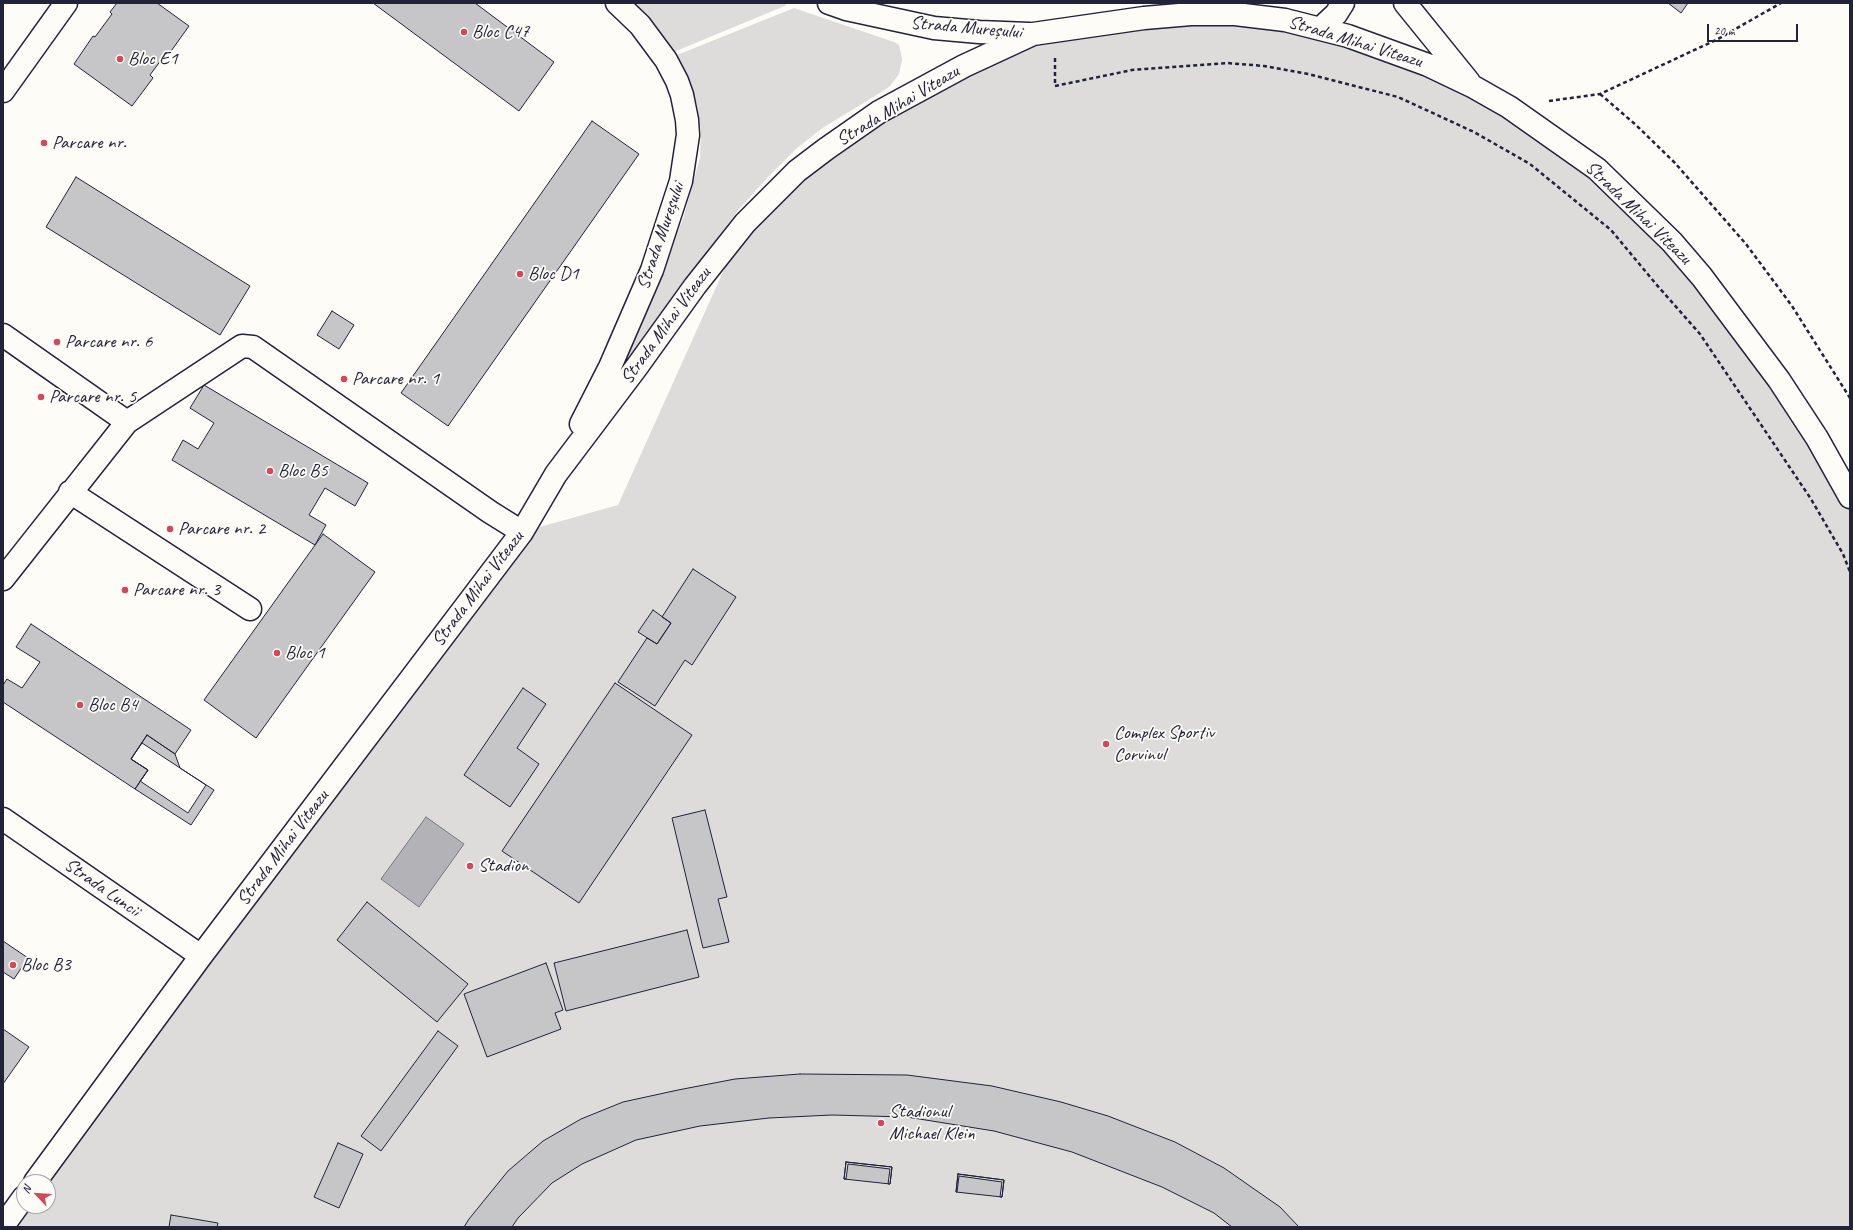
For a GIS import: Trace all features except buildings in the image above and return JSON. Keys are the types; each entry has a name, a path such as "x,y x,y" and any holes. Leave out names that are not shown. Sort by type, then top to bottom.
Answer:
{"street":[{"path":"3,91 66,3"},
{"name":"Strada Mureșului","path":"556,474 610,367 652,270 672,212 686,156 687,120 677,81 656,45 640,25 617,3"},
{"name":"Strada Mureșului","path":"829,3 846,9 934,28 979,32 1033,34"},
{"path":"1321,28 1336,14 1343,3"},
{"path":"1406,3 1472,86"},
{"name":"Strada Mihai Viteazu","path":"41,1174 201,956 522,532 556,474 636,368 695,286 746,222 797,171 838,140 903,98 964,66 1033,34 1144,18 1191,14 1235,14 1285,20 1321,28 1428,64 1472,86 1508,107 1597,169 1672,242 1707,283 1779,380 1817,438 1850,497"},
{"path":"3,335 127,422"},
{"path":"3,579 70,492 127,422 242,346 253,347 490,512 522,532"},
{"path":"70,492 250,609"},
{"name":"Strada Luncii","path":"3,819 201,956"},
{"path":"3,1226 16,1208"}],"path":[{"path":"1508,107 1600,94 1718,39 1780,3"},
{"path":"1055,31 1055,86 1132,70 1227,63 1264,66 1308,74 1398,97 1474,132 1530,164 1611,230 1700,334 1811,499 1843,554 1850,572"},
{"path":"1600,94 1636,124 1675,163 1746,244 1792,306 1850,398"}],"shaded area":[{"path":"630,3 783,3 787,5 669,54"},
{"path":"794,8 899,45 902,60 899,74 890,86 883,91 821,129 796,149 768,177 740,208 705,254 619,373 683,219 700,158 701,131 697,105 691,88 672,57"},
{"name":"Complex Sportiv Corvinul","path":"1285,20 1509,107 1672,242 1850,497 1850,1227 3,1227 16,1214 56,1214 56,1174 54,1174 522,532 618,505 745,223 797,171 1033,34"},
{"path":"426,817 464,844 419,907 381,879"}],"place":[{"name":"Bloc C47","path":"464,32"},
{"name":"Bloc E1","path":"120,59"},
{"name":"Parcare nr.","path":"44,143"},
{"name":"Bloc D1","path":"520,274"},
{"name":"Parcare nr. 6","path":"57,342"},
{"name":"Parcare nr. 1","path":"344,379"},
{"name":"Parcare nr. 5","path":"41,397"},
{"name":"Bloc B5","path":"270,471"},
{"name":"Parcare nr. 2","path":"170,529"},
{"name":"Parcare nr. 3","path":"125,590"},
{"name":"Bloc 1","path":"277,653"},
{"name":"Bloc B4","path":"80,705"},
{"name":"Complex Sportiv Corvinul","path":"1106,744"},
{"name":"Stadion","path":"470,866"},
{"name":"Bloc B3","path":"13,965"},
{"name":"Stadionul Michael Klein","path":"881,1123"}]}
